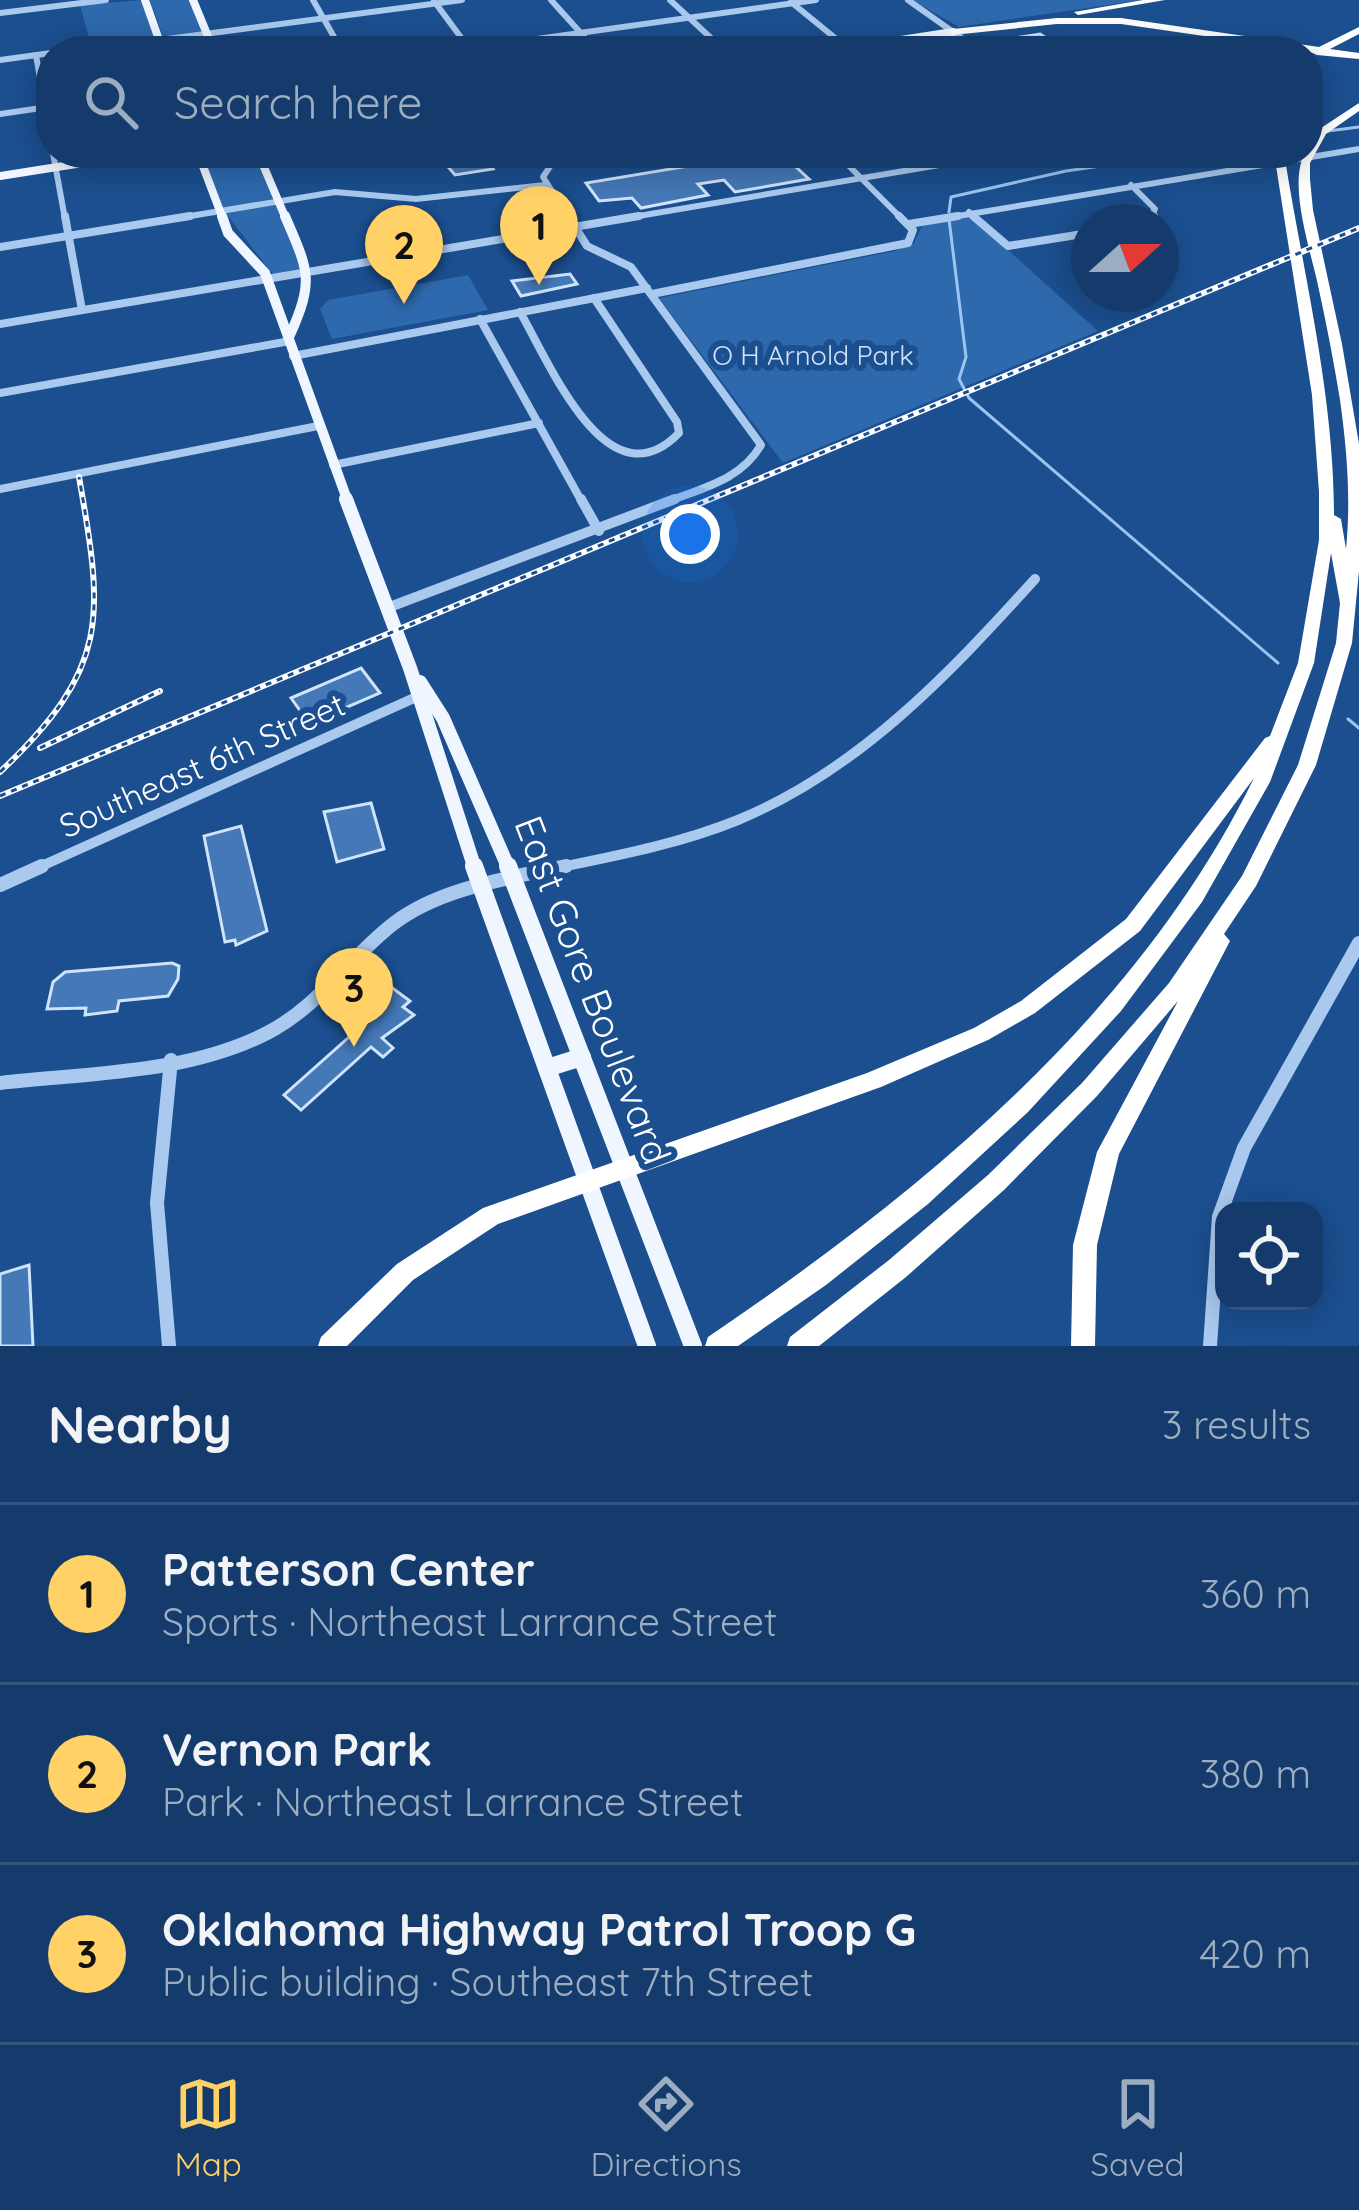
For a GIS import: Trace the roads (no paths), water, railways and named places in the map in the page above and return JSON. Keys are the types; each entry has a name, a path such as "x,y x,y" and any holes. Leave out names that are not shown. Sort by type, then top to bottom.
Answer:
{"highway":[{"path":"953,32 1161,0"},
{"path":"953,32 1106,20 1226,36"},
{"path":"1323,48 1359,26"},
{"path":"1323,48 1359,52"},
{"path":"1323,135 1359,106"},
{"path":"1281,168 1349,625"},
{"path":"1083,1346 1085,1245 1108,1152 1267,849 1318,739 1349,625 1357,547 1354,475 1304,179 1307,168"},
{"path":"1316,616 1326,541 1324,471"},
{"path":"717,1346 924,1191 1066,1054 1170,929 1215,863 1283,728 1354,475"},
{"path":"331,1346 433,1250 490,1216 912,1064 981,1034 1046,995 1095,958 1158,898 1223,801 1283,728"},
{"path":"799,1346 958,1221 1100,1081 1215,934 1267,849"}],"main road":[{"path":"145,0 158,36"},
{"path":"194,0 208,36"},
{"path":"930,36 953,32"},
{"path":"0,176 50,168"},
{"name":"East Gore Boulevard","path":"203,168 228,233 268,279 318,426 422,694 483,890 643,1336"},
{"path":"265,168 309,272 309,292 291,344"},
{"name":"East Gore Boulevard","path":"422,694 443,718 514,881 693,1346"},
{"path":"547,1068 582,1057"}],"street":[{"path":"26,0 28,10"},
{"path":"0,13 106,0"},
{"path":"313,0 333,36"},
{"path":"186,36 462,0"},
{"path":"551,0 584,36"},
{"path":"670,0 709,36"},
{"path":"561,36 816,0"},
{"path":"908,0 959,36"},
{"path":"434,2 460,36"},
{"path":"791,2 833,36"},
{"path":"0,60 36,55"},
{"path":"0,114 36,109"},
{"path":"1323,155 1359,149"},
{"path":"56,168 82,307"},
{"path":"387,608 599,532 729,478 752,461 761,445 631,267 587,246 545,185 543,177 549,168"},
{"path":"0,393 896,250 914,236 909,224 852,168"},
{"path":"0,324 577,230 918,168"},
{"path":"909,224 1239,168"},
{"path":"0,247 348,191 416,199 545,185"},
{"path":"1131,185 1150,204"},
{"path":"969,212 1008,246 1071,235"},
{"path":"520,312 595,437 612,452 649,452 670,443 679,433 677,422 594,298"},
{"path":"480,320 599,532"},
{"path":"333,465 539,423"},
{"path":"0,489 318,426"},
{"path":"0,1083 171,1060 233,1046 290,1022 328,995 407,914 514,881 687,838 762,809 831,772 923,701 1035,579"},
{"name":"Southeast 6th Street","path":"0,885 422,694"},
{"path":"1210,1346 1219,1217 1238,1165 1359,943"},
{"path":"169,1346 157,1203 171,1060"}],"waterway":[{"path":"1328,131 1359,127"},
{"path":"949,212 951,197 1087,168"},
{"path":"949,219 966,357 959,379 969,398 1278,663"},
{"path":"1348,719 1359,728"}],"railway":[{"path":"0,796 1359,228"},
{"path":"0,772 62,702 80,670 90,638 93,568 79,477"},
{"path":"40,748 160,691"}],"place":[{"name":"Patterson Center","path":"539,285"},
{"name":"Vernon Park","path":"404,304"},
{"name":"Oklahoma Highway Patrol Troop G","path":"354,1047"}],"park label":[{"name":"O H Arnold Park","path":"813,356"}]}
